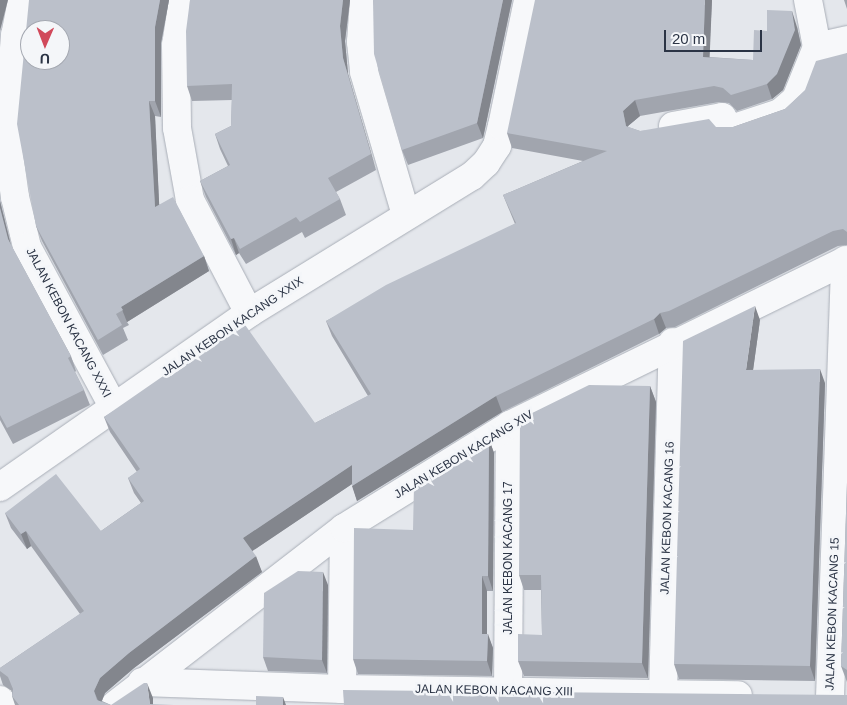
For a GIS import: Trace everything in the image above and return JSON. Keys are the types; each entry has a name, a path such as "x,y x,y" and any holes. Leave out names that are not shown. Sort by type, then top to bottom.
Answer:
{"street":[{"name":"JALAN KEBON KACANG XXXI","path":"22,0 7,140 15,197 27,247 114,408"},
{"path":"183,0 176,45 177,128 190,200 249,313"},
{"path":"364,0 361,42 364,72 406,215"},
{"name":"JALAN KEBON KACANG XXIX","path":"0,487 249,313 472,176 486,163 496,146 528,0"},
{"path":"643,132 722,116 729,128 734,128 780,113 796,99 818,47 808,0"},
{"path":"818,47 847,40"},
{"name":"JALAN KEBON KACANG XIV","path":"115,705 142,682 344,528 510,425 673,342 846,260"},
{"name":"JALAN KEBON KACANG 15","path":"838,697 846,260"},
{"name":"JALAN KEBON KACANG 16","path":"663,693 673,342"},
{"name":"JALAN KEBON KACANG 17","path":"508,691 510,425"},
{"path":"342,689 344,528"},
{"name":"JALAN KEBON KACANG XIII","path":"142,682 342,689 761,695"},
{"path":"801,696 838,697"},
{"path":"0,700 3,705"}],"building":[{"path":"29,0 160,0 155,27 155,101 149,101 155,207 173,197 204,256 121,307 123,310 116,314 122,325 98,340 36,226 17,124 22,70 70,70 70,20 27,20"},
{"path":"190,0 343,0 340,26 343,58 371,154 328,178 340,199 300,222 296,217 240,249 234,238 231,239 200,181 230,165 215,134 231,126 232,84 187,86 186,31"},
{"path":"373,0 503,0 477,123 402,150 374,54"},
{"path":"535,0 705,0 703,57 753,60 754,30 767,31 767,10 792,11 795,30 777,74 767,84 731,95 723,88 714,86 635,100 623,111 626,126 640,131 709,119 716,127 733,127 785,109 805,90 816,61 847,53 847,232 843,229 833,231 669,311 660,313 654,319 496,396 352,486 352,465 243,538 256,556 129,653 100,678 94,691 97,700 111,705 19,705 12,696 13,689 8,677 0,671 0,668 84,611 26,531 21,534 5,513 56,474 101,531 144,501 128,478 140,469 104,417 169,372 171,376 243,322 315,423 371,394 326,321 386,285 516,223 503,195 607,151 507,133"},
{"path":"0,208 8,239 71,356 68,358 84,390 7,428 0,415"},
{"path":"755,306 746,370 820,369 810,666 674,664 683,341"},
{"path":"589,385 650,386 642,663 518,661 518,634 542,635 541,575 519,575 520,419"},
{"path":"489,439 488,576 482,576 482,634 488,634 487,661 353,659 354,528 413,530 414,485"},
{"path":"847,483 847,670 841,666"},
{"path":"298,571 323,572 322,660 263,657 264,593"},
{"path":"144,683 147,683 150,704 174,705 111,705"},
{"path":"343,690 847,695 847,705 344,705"},
{"path":"256,696 283,697 283,705 256,705"}]}
